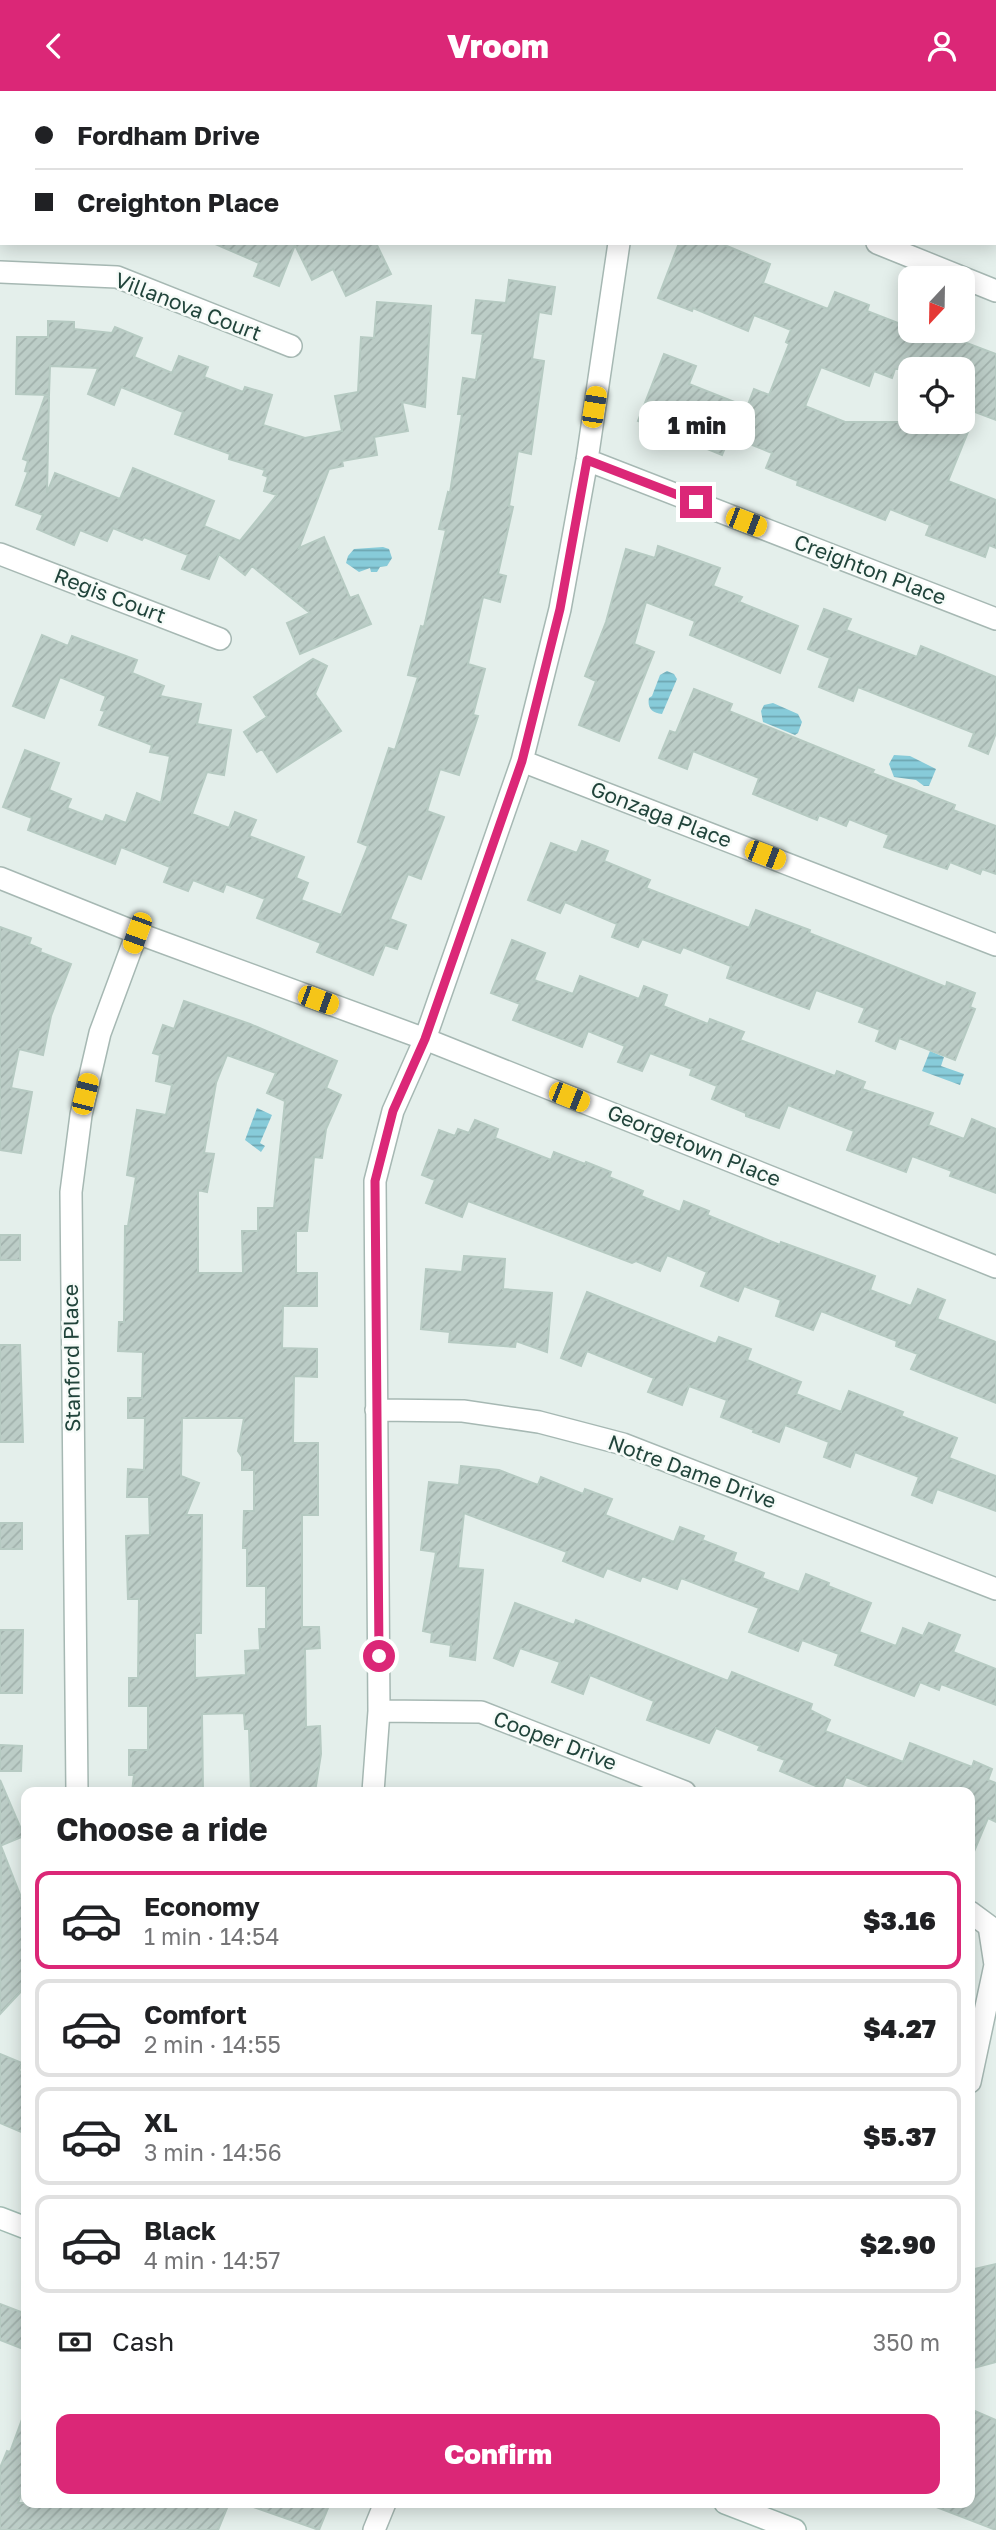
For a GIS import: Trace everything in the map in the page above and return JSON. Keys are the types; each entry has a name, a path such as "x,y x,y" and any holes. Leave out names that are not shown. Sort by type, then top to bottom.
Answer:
{"street":[{"path":"373,1787 379,1711 375,1181 393,1111 425,1039 522,761 560,609 587,460 619,245"},
{"path":"887,245 923,252 996,291"},
{"name":"Villanova Court","path":"0,272 117,277 291,346"},
{"name":"Creighton Place","path":"587,460 996,619"},
{"name":"Regis Court","path":"0,554 220,639"},
{"name":"Gonzaga Place","path":"522,761 996,945"},
{"name":"Georgetown Place","path":"0,878 137,933 425,1039 996,1267"},
{"name":"Stanford Place","path":"77,1787 71,1192 80,1115 100,1033 137,933"},
{"name":"Notre Dame Drive","path":"376,1410 463,1411 538,1422 623,1444 996,1589"},
{"name":"Cooper Drive","path":"379,1711 481,1713 672,1787"},
{"path":"975,1916 989,1926 995,1965 975,2059"},
{"path":"0,2218 21,2226"},
{"path":"374,2530 383,2508"},
{"path":"738,2508 795,2530"}],"water":[{"path":"354,549 389,549 392,558 387,566 380,567 377,572 371,572 370,568 359,572 346,563"},
{"path":"667,671 677,679 662,714 651,709 649,698 660,675"},
{"path":"773,703 798,714 802,722 798,733 795,735 763,722 761,711 764,705"},
{"path":"894,755 910,756 936,769 929,786 916,780 894,777 889,764"},
{"path":"930,1051 944,1057 941,1066 964,1074 960,1085 922,1071"},
{"path":"257,1108 272,1115 260,1143 265,1146 261,1152 245,1140"}],"building":[{"path":"218,245 295,245 279,286 254,276 259,263"},
{"path":"295,245 377,245 391,274 346,296 333,269 312,280"},
{"path":"678,245 725,245 770,264 763,283 828,309 835,292 869,305 867,311 898,323 898,343 967,343 996,354 996,420 975,412 975,357 898,357 898,369 895,369 892,378 874,371 869,386 821,367 805,406 845,422 898,422 898,434 967,434 948,481 996,500 996,548 989,545 985,557 926,535 930,525 890,509 885,520 797,485 798,481 766,468 772,453 730,436 722,455 638,421 664,354 696,366 689,384 747,407 754,389 769,395 789,344 786,342 791,330 754,315 748,331 693,308 692,311 658,298"},
{"path":"509,280 555,287 551,314 539,312 532,359 544,361 531,454 518,451 509,506 513,507 498,574 506,576 500,602 483,597 468,664 485,669 473,715 478,716 459,775 440,769 427,811 444,817 421,879 408,874 390,919 406,925 397,949 385,945 373,975 317,952 321,943 257,918 265,899 226,884 223,892 193,880 188,891 164,882 170,867 121,847 115,864 28,830 32,818 3,807 25,750 59,763 49,790 71,799 67,808 103,822 106,815 126,823 137,793 161,803 170,756 150,752 152,745 99,725 105,711 101,710 106,696 60,677 44,718 13,706 42,635 68,646 72,636 137,660 132,673 164,686 160,696 201,704 197,724 231,730 224,775 207,772 192,814 229,828 235,812 256,820 249,836 304,857 296,878 308,883 301,900 341,915 368,846 358,842 389,748 395,750 418,677 408,675 421,626 424,627 446,530 439,529 448,492 450,493 462,414 458,414 463,378 476,380 483,334 472,333 476,300 506,303"},
{"path":"377,302 431,306 425,407 402,402 408,431 374,437 377,455 342,461 343,466 329,469 299,548 324,537 350,598 358,595 371,624 300,654 287,623 310,613 252,566 245,575 219,554 209,579 182,569 188,555 113,528 107,541 80,530 74,545 37,529 43,515 16,505 28,472 25,471 28,461 23,459 45,396 49,397 47,493 55,473 120,499 133,468 214,501 204,526 240,541 277,495 264,491 268,477 263,475 265,470 229,459 230,454 175,434 183,412 121,387 114,405 88,394 98,368 50,366 49,395 16,394 17,337 48,337 48,321 74,322 74,329 112,333 115,327 142,338 134,357 172,373 179,356 208,367 204,377 243,392 245,387 272,395 263,425 305,438 342,431 335,396 358,392 361,337 374,338"},
{"path":"658,546 720,568 713,586 742,597 739,602 798,626 780,673 690,635 695,621 646,602 634,644 654,652 619,741 579,725 596,681 585,676 606,622 626,549 655,558"},
{"path":"824,609 851,619 846,630 917,657 921,646 996,677 996,733 988,754 969,746 974,733 858,687 853,701 819,687 830,658 808,649"},
{"path":"313,659 327,666 315,694 341,731 277,772 262,749 257,752 244,732 267,717 254,697"},
{"path":"694,689 732,704 729,711 874,770 872,773 955,805 953,810 996,826 996,874 982,869 980,874 950,862 947,869 884,847 889,835 849,819 846,826 819,815 817,820 753,794 759,778 693,751 687,769 659,758 670,731 676,733"},
{"path":"582,841 608,851 604,861 650,880 646,888 749,928 756,910 946,987 947,982 975,993 970,1007 975,1009 955,1060 899,1038 895,1049 876,1041 880,1030 859,1022 865,1008 816,990 809,1009 727,978 731,966 683,947 680,953 642,939 638,947 612,937 617,924 565,902 560,913 528,900 551,843 577,853"},
{"path":"0,927 31,938 29,944 41,949 40,952 71,964 51,1016 43,1055 19,1049 11,1088 32,1092 21,1153 0,1150"},
{"path":"512,940 545,953 534,980 573,994 580,976 639,999 644,986 667,995 663,1006 708,1024 710,1019 744,1032 740,1040 835,1076 837,1071 865,1082 862,1089 933,1113 928,1125 964,1139 972,1119 996,1129 996,1193 950,1176 952,1171 912,1156 906,1172 847,1150 854,1131 788,1105 779,1128 746,1116 746,1113 712,1099 717,1086 690,1075 692,1069 650,1053 642,1071 618,1062 625,1046 588,1031 582,1047 513,1020 520,1004 491,993"},
{"path":"184,1001 250,1024 337,1061 326,1088 341,1095 326,1129 322,1158 314,1157 307,1231 296,1231 296,1273 317,1273 317,1306 283,1306 282,1348 317,1349 317,1377 294,1376 293,1443 318,1443 318,1515 302,1515 302,1627 319,1627 320,1648 305,1649 306,1727 320,1726 321,1754 316,1787 251,1787 249,1729 245,1729 244,1713 202,1714 203,1787 133,1787 134,1775 129,1775 129,1750 148,1750 148,1706 129,1706 129,1678 138,1678 139,1599 128,1599 126,1536 150,1535 149,1497 127,1497 128,1469 144,1470 145,1418 128,1418 128,1398 142,1398 143,1352 118,1351 119,1322 124,1322 125,1226 128,1226 136,1177 127,1175 137,1110 166,1115 172,1085 156,1081 160,1055 153,1053 163,1025 174,1029","holes":["227,1055 276,1073 267,1093 285,1101 274,1208 258,1208 258,1231 242,1231 243,1273 198,1273 198,1190 207,1192 214,1154 204,1153 216,1083","182,1418 244,1418 238,1451 242,1457 242,1470 254,1470 254,1511 244,1511 243,1548 247,1548 247,1586 266,1586 266,1629 259,1629 260,1650 245,1651 246,1675 195,1678 195,1633 201,1633 202,1515 186,1515 199,1483 181,1476"]},
{"path":"475,1120 498,1129 495,1138 551,1160 554,1152 611,1172 609,1177 643,1191 641,1196 680,1212 684,1201 709,1211 707,1215 780,1245 781,1242 875,1276 870,1290 911,1306 918,1289 945,1300 937,1319 996,1342 996,1403 911,1369 918,1354 896,1346 897,1341 821,1311 813,1330 776,1316 781,1300 744,1286 738,1301 701,1286 707,1272 667,1255 660,1271 468,1201 462,1217 426,1203 435,1180 422,1175 439,1130 455,1136 458,1129 469,1133"},
{"path":"0,1235 20,1235 20,1260 0,1260"},
{"path":"464,1256 505,1259 503,1289 552,1293 547,1352 516,1341 515,1347 449,1342 450,1332 421,1329 426,1269 462,1272"},
{"path":"587,1292 716,1344 719,1337 751,1349 747,1360 801,1382 796,1394 841,1412 849,1391 903,1412 901,1416 957,1438 949,1458 996,1476 996,1511 937,1489 932,1503 912,1495 919,1477 855,1452 850,1467 824,1457 829,1442 785,1425 779,1442 753,1432 754,1430 721,1417 727,1400 689,1386 682,1405 648,1392 654,1378 587,1351 581,1366 561,1358"},
{"path":"0,1345 20,1345 23,1442 0,1442"},
{"path":"461,1466 499,1470 538,1485 541,1477 583,1494 585,1489 612,1499 605,1515 674,1542 680,1527 704,1536 702,1540 736,1553 733,1561 764,1573 762,1578 799,1592 806,1574 829,1583 828,1586 871,1603 859,1632 896,1646 903,1628 923,1636 929,1623 960,1635 953,1652 996,1669 996,1705 941,1684 939,1690 920,1682 914,1696 835,1665 839,1654 802,1640 798,1651 749,1632 759,1608 681,1578 677,1589 642,1576 640,1581 607,1568 603,1577 563,1561 567,1552 464,1513 458,1568 483,1570 475,1660 450,1656 451,1645 431,1642 432,1633 423,1631 436,1552 421,1550 429,1482 459,1485"},
{"path":"0,1523 22,1523 22,1549 0,1549"},
{"path":"515,1603 574,1625 576,1620 728,1681 732,1672 812,1704 810,1710 830,1720 825,1731 903,1762 910,1743 972,1767 974,1761 992,1769 988,1780 996,1783 996,1822 988,1818 975,1849 975,1787 871,1787 846,1777 842,1787 818,1787 780,1771 785,1760 758,1750 760,1746 716,1728 709,1743 647,1720 654,1701 590,1675 583,1694 552,1682 560,1662 520,1648 513,1666 494,1658"},
{"path":"0,1630 23,1630 22,1693 0,1693"},
{"path":"0,1745 22,1746 21,1771 0,1771"},
{"path":"0,1780 21,1829 21,1837 0,1846"},
{"path":"1,1846 21,1897 21,1991 0,2014"},
{"path":"0,2054 21,2063 21,2132 0,2123"},
{"path":"996,2264 996,2362 975,2368 975,2269"},
{"path":"0,2304 21,2312 21,2348 0,2340"},
{"path":"975,2411 996,2420 996,2530 939,2508 975,2508"},
{"path":"21,2422 21,2495 18,2503 21,2503 21,2508 227,2508 218,2530 0,2530 0,2468 7,2451 10,2452"},
{"path":"257,2508 328,2508 319,2530"}],"route":[{"path":"379,1656 375,1181 393,1111 425,1039 522,761 560,609 587,460 696,502"}]}
